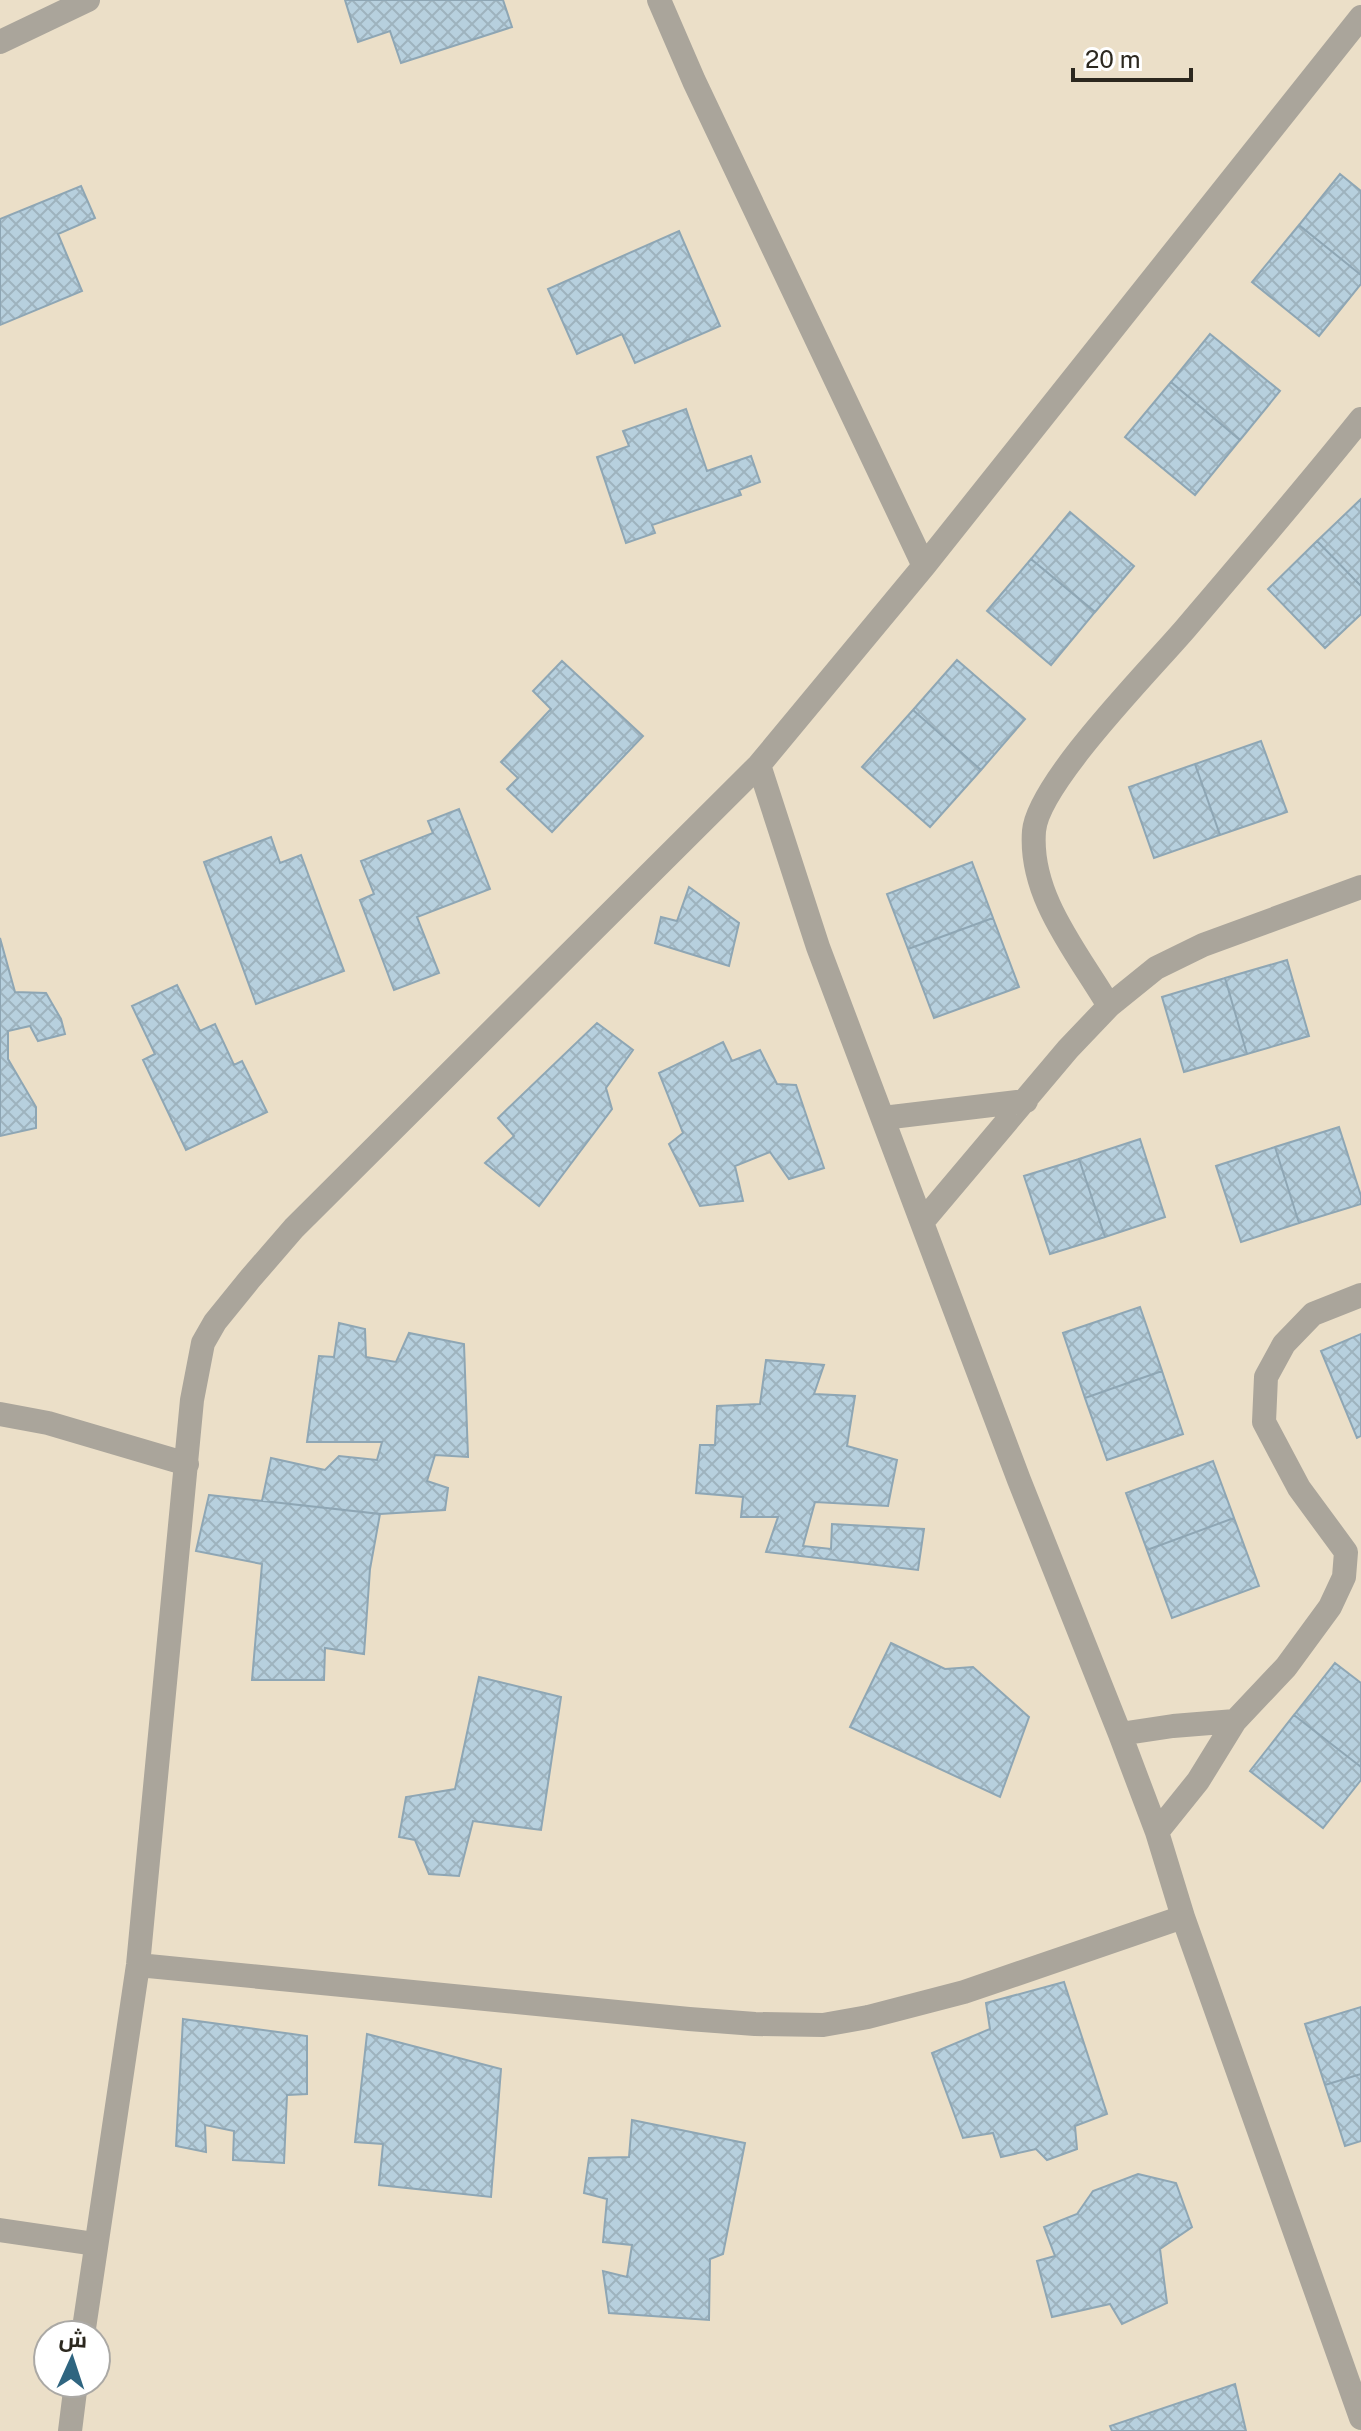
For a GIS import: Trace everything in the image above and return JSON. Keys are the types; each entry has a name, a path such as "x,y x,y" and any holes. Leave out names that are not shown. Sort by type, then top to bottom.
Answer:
{"street":[{"path":"0,42 88,0"},
{"path":"659,0 694,81 924,566"},
{"path":"85,2319 138,1965 192,1400 203,1343 215,1322 294,1228 759,765 924,566 1361,17"},
{"path":"1109,1006 1045,899 1034,862 1034,827 1049,790 1361,419"},
{"path":"759,765 818,947 1019,1480 1157,1832 1183,1917 1355,2384 1361,2418"},
{"path":"923,1221 1068,1049 1109,1006 1156,968 1203,945 1361,887"},
{"path":"883,1118 1026,1101"},
{"path":"1157,1832 1198,1781 1235,1721 1286,1667 1330,1607 1344,1577 1354,1548 1299,1488 1264,1422 1266,1377 1284,1344 1313,1314 1361,1295"},
{"path":"0,1414 48,1423 187,1464"},
{"path":"1120,1734 1235,1721"},
{"path":"138,1965 702,2020 823,2025 868,2017 964,1992 1183,1917"},
{"path":"0,2230 95,2244"},
{"path":"70,2431 74,2399"}],"building":[{"path":"345,0 503,0 512,27 401,63 390,31 358,42"},
{"path":"1340,174 1361,191 1361,275 1299,225"},
{"path":"81,186 95,218 58,234 82,291 0,325 0,219"},
{"path":"1299,225 1361,275 1361,284 1319,336 1252,282"},
{"path":"679,231 720,326 635,363 622,334 577,354 548,289"},
{"path":"1210,334 1280,391 1240,440 1171,382"},
{"path":"1171,382 1240,440 1195,495 1125,437"},
{"path":"686,409 707,471 751,456 760,482 739,490 741,495 652,525 655,533 626,543 597,457 629,446 623,431"},
{"path":"1361,499 1361,586 1317,541"},
{"path":"1070,512 1134,566 1095,612 1031,559"},
{"path":"1317,541 1361,586 1361,614 1325,648 1268,589"},
{"path":"1031,559 1095,612 1051,665 987,611"},
{"path":"957,660 1025,719 981,770 913,710"},
{"path":"562,661 643,736 552,832 507,789 518,778 501,762 551,709 533,691"},
{"path":"913,710 981,770 930,827 862,767"},
{"path":"1261,741 1287,812 1220,835 1195,764"},
{"path":"1195,764 1220,835 1154,858 1129,787"},
{"path":"459,809 490,889 417,917 439,973 394,990 360,900 374,894 361,861 433,833 428,821"},
{"path":"271,837 280,863 301,855 344,971 256,1004 204,862"},
{"path":"972,862 993,918 908,949 887,894"},
{"path":"689,887 739,923 729,966 655,943 661,917 677,921"},
{"path":"993,918 1019,987 934,1018 908,949"},
{"path":"0,938 15,992 46,993 61,1019 65,1034 38,1041 30,1026 8,1031 8,1059 36,1107 36,1128 0,1136"},
{"path":"1287,960 1309,1036 1247,1054 1225,978"},
{"path":"1225,978 1247,1054 1184,1072 1162,997"},
{"path":"177,985 200,1031 215,1024 234,1065 242,1061 267,1112 186,1150 143,1060 155,1054 132,1006"},
{"path":"597,1023 633,1050 606,1088 612,1109 539,1206 485,1163 514,1136 498,1118"},
{"path":"723,1042 732,1061 760,1050 777,1084 796,1085 824,1168 789,1179 770,1152 735,1166 743,1201 700,1206 669,1144 683,1133 659,1073"},
{"path":"1339,1127 1361,1204 1299,1223 1275,1147"},
{"path":"1140,1139 1165,1217 1105,1237 1079,1159"},
{"path":"1275,1147 1299,1223 1241,1242 1216,1166"},
{"path":"1079,1159 1105,1237 1050,1254 1024,1176"},
{"path":"1140,1307 1162,1371 1085,1398 1063,1333"},
{"path":"339,1323 365,1329 366,1357 396,1362 409,1333 464,1344 468,1457 435,1455 427,1481 448,1488 445,1510 380,1514 262,1501 271,1458 325,1470 339,1456 377,1460 382,1442 307,1442 319,1356 334,1357"},
{"path":"1361,1334 1361,1436 1357,1438 1321,1351"},
{"path":"766,1360 824,1365 814,1394 855,1396 847,1446 897,1460 888,1506 815,1502 803,1546 831,1549 832,1524 924,1529 918,1570 766,1552 778,1517 741,1517 743,1497 696,1493 700,1445 715,1445 717,1406 760,1404"},
{"path":"1162,1371 1183,1434 1107,1460 1085,1398"},
{"path":"1213,1461 1234,1518 1147,1550 1126,1493"},
{"path":"209,1495 380,1514 370,1569 364,1654 325,1648 324,1680 252,1680 262,1564 196,1551"},
{"path":"1234,1518 1259,1586 1172,1618 1147,1550"},
{"path":"891,1643 945,1669 973,1667 1029,1717 1000,1797 850,1727"},
{"path":"1335,1663 1361,1683 1361,1767 1294,1715"},
{"path":"479,1677 561,1697 541,1830 473,1821 459,1876 429,1874 415,1840 399,1837 406,1797 455,1789"},
{"path":"1294,1715 1361,1767 1361,1780 1323,1828 1250,1771"},
{"path":"1064,1982 1107,2114 1075,2126 1077,2149 1047,2160 1036,2149 1001,2157 993,2133 963,2138 932,2053 990,2029 986,2003"},
{"path":"1361,2007 1361,2074 1325,2085 1305,2024"},
{"path":"183,2019 307,2036 307,2094 287,2095 284,2163 233,2160 234,2131 205,2125 206,2152 176,2146"},
{"path":"367,2034 501,2069 491,2197 379,2185 383,2144 355,2142"},
{"path":"1361,2074 1361,2141 1345,2146 1325,2085"},
{"path":"632,2120 745,2143 723,2254 710,2259 709,2320 609,2313 603,2271 627,2277 632,2245 603,2242 607,2199 584,2193 589,2158 629,2157"},
{"path":"1138,2174 1176,2183 1192,2227 1160,2249 1167,2303 1122,2324 1110,2304 1052,2317 1037,2261 1055,2256 1044,2227 1077,2214 1093,2191"},
{"path":"1235,2384 1246,2431 1112,2431 1110,2426"}]}
